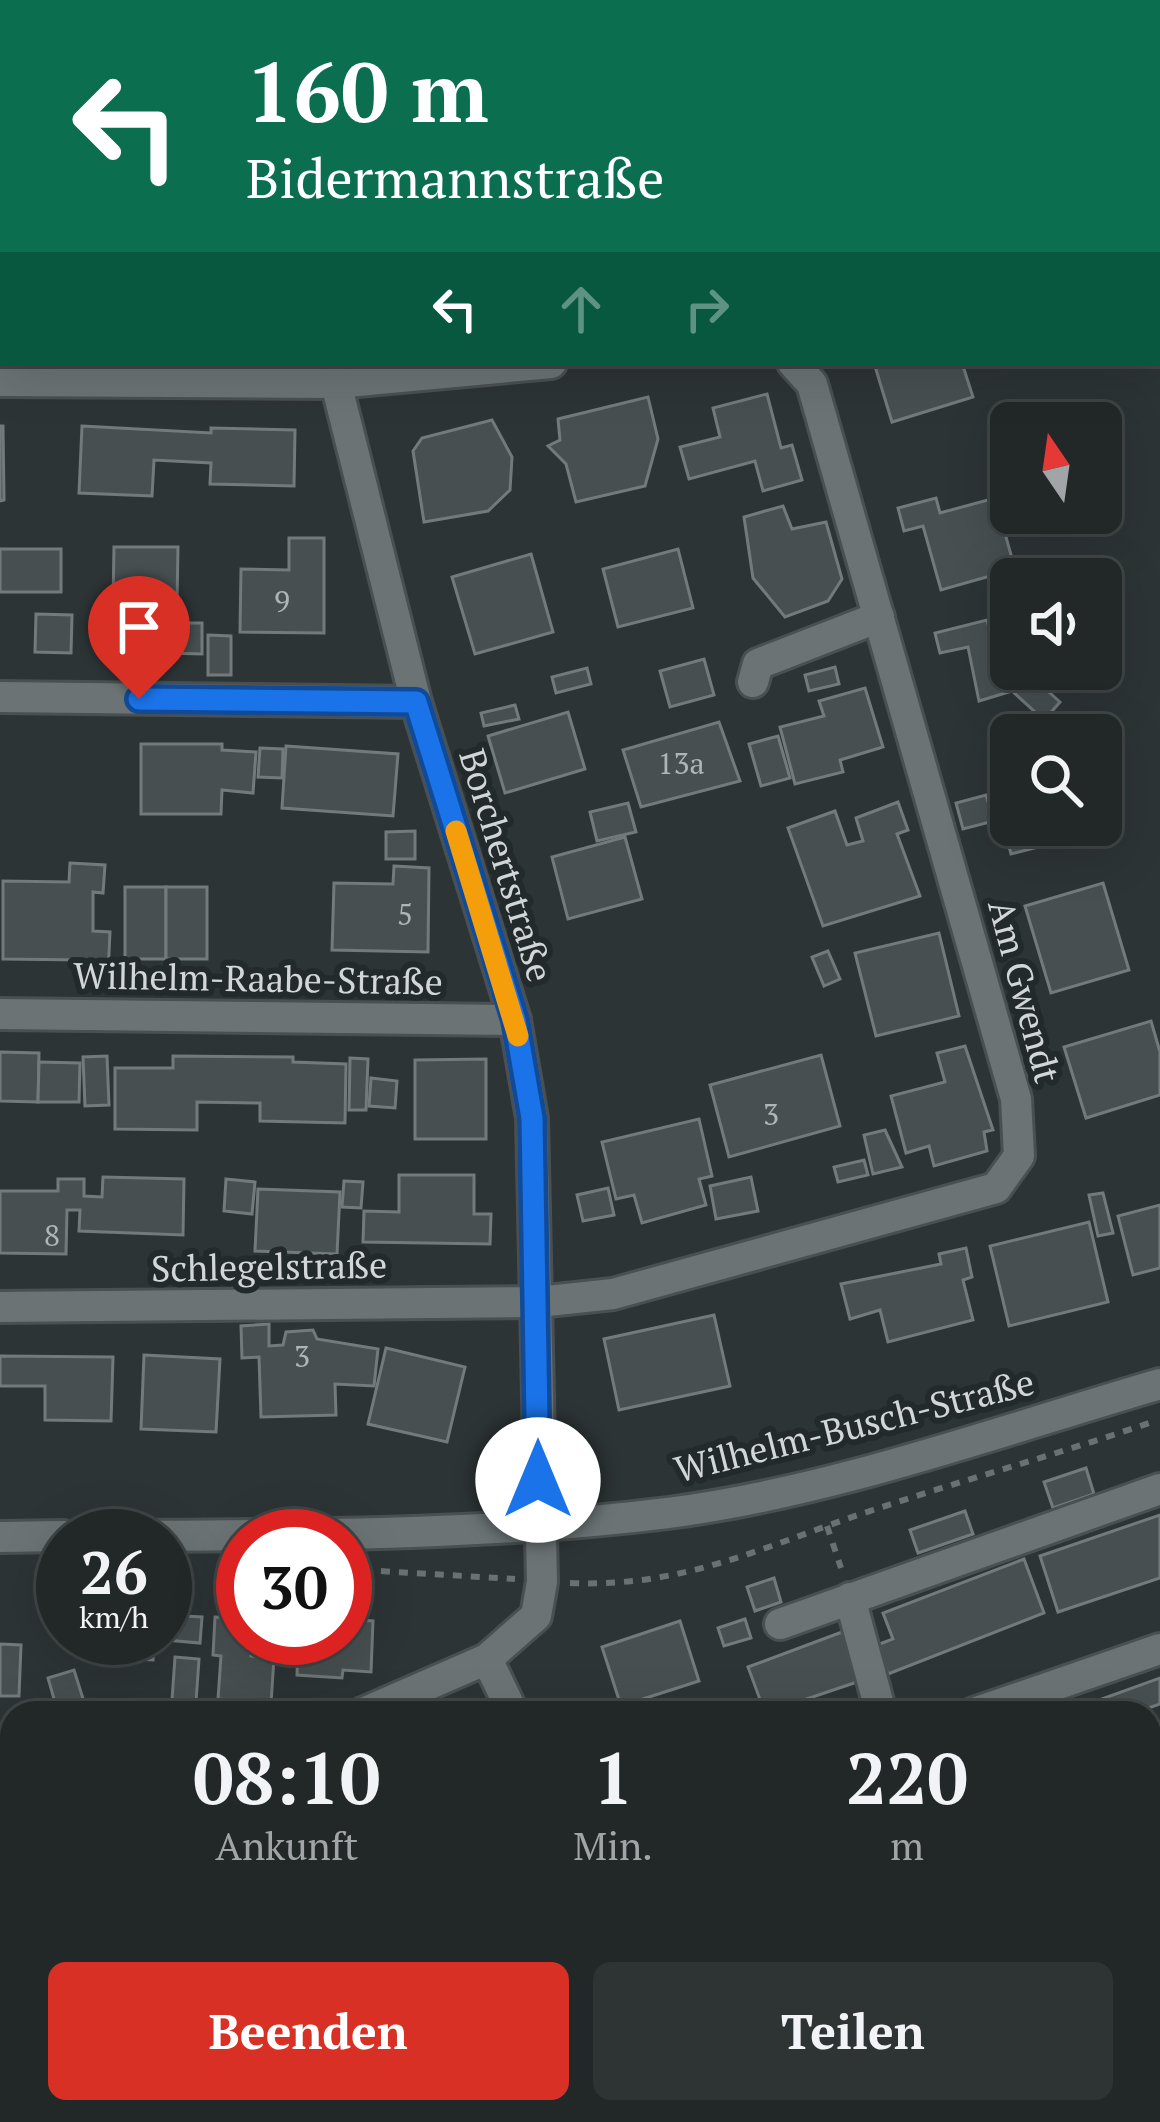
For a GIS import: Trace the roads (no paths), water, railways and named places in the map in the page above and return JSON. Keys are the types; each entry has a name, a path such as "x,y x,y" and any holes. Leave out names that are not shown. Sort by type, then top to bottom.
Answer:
{"street":[{"path":"0,381 336,383 519,366"},
{"name":"Am Gwendt","path":"538,1302 614,1294 996,1188 1019,1156 1016,1099 812,384 796,366"},
{"name":"Borchertstraße","path":"336,383 416,702 515,1020 532,1118 542,1582 536,1616 487,1659 391,1701"},
{"path":"753,682 758,664 879,617"},
{"path":"0,697 416,702"},
{"name":"Wilhelm-Raabe-Straße","path":"0,1014 515,1020"},
{"name":"Schlegelstraße","path":"0,1307 538,1302"},
{"name":"Wilhelm-Busch-Straße","path":"192,1534 539,1524 672,1512 806,1484 1160,1384"},
{"path":"780,1624 1160,1489"},
{"path":"0,1537 36,1536"},
{"path":"850,1598 878,1701"},
{"path":"1009,1701 1160,1649"},
{"path":"487,1659 507,1701"}]}
